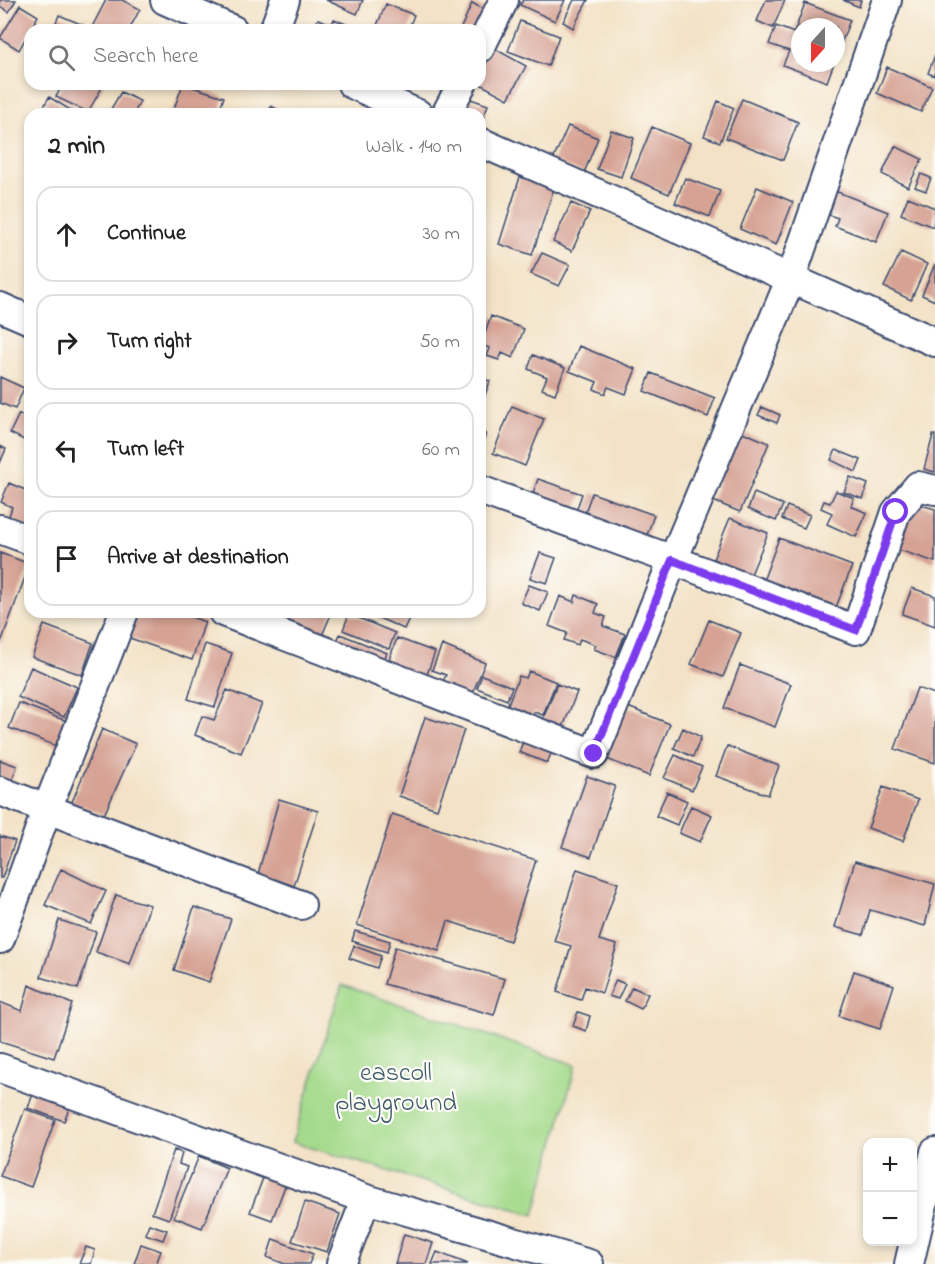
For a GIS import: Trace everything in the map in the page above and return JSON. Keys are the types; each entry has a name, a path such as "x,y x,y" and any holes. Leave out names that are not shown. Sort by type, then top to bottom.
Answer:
{"street":[{"path":"165,0 219,24"},
{"path":"276,24 285,0"},
{"path":"486,36 504,0"},
{"path":"239,618 594,754 672,560 791,278 887,0"},
{"path":"365,90 404,108"},
{"path":"449,108 459,90"},
{"path":"486,145 935,342"},
{"path":"0,307 24,317"},
{"path":"486,492 856,630 896,512 918,486 935,490"},
{"path":"0,529 24,538"},
{"path":"0,939 47,809 122,618"},
{"path":"0,791 301,904"},
{"path":"0,1068 366,1199 589,1264"},
{"path":"909,1264 935,1152"},
{"path":"341,1264 366,1199"}],"green space":[{"name":"eascoll playground","path":"342,985 576,1065 534,1215 292,1142"}],"building":[{"path":"0,0 16,0 9,12 0,6"},
{"path":"106,0 122,0 140,9 132,24 94,24"},
{"path":"326,0 363,0 357,14"},
{"path":"523,0 565,0 555,21 520,5"},
{"path":"574,0 588,0 573,28 563,22"},
{"path":"766,0 785,0 773,28 757,21"},
{"path":"843,0 861,0 859,7"},
{"path":"472,3 487,11 481,24 463,24"},
{"path":"805,3 845,18 800,18"},
{"path":"386,4 414,15 410,24 378,24"},
{"path":"20,5 38,16 34,24 24,24 24,41 19,50 0,38"},
{"path":"59,15 81,24 55,24"},
{"path":"845,18 850,20 845,33"},
{"path":"318,19 332,24 316,24"},
{"path":"334,19 346,24 332,24"},
{"path":"520,21 559,36 548,66 508,51"},
{"path":"776,26 791,32 791,68 783,65 789,51 769,44"},
{"path":"488,45 526,66 508,99 486,87 486,49"},
{"path":"935,55 935,76 928,73"},
{"path":"887,67 932,87 921,112 877,93"},
{"path":"801,72 831,72 827,82"},
{"path":"60,90 101,90 90,108 79,108 56,97"},
{"path":"181,90 202,90 224,97 220,108 174,108"},
{"path":"121,92 140,101 137,108 112,108"},
{"path":"462,96 488,105 486,110 486,108 458,108"},
{"path":"49,97 67,108 43,108"},
{"path":"742,99 798,122 783,160 726,138"},
{"path":"718,101 734,108 720,142 704,136"},
{"path":"568,126 598,138 584,173 553,160"},
{"path":"652,127 690,143 669,194 631,178"},
{"path":"611,130 634,138 621,177 597,169"},
{"path":"895,146 922,159 908,187 882,174"},
{"path":"921,174 931,178 926,191 915,187"},
{"path":"520,177 554,188 532,255 499,244"},
{"path":"685,178 720,191 710,217 675,203"},
{"path":"757,187 793,202 776,245 740,229"},
{"path":"835,191 888,212 876,242 835,226 838,218 826,214"},
{"path":"908,197 935,208 933,227 901,214"},
{"path":"571,203 590,211 572,251 553,242"},
{"path":"901,252 927,264 911,300 884,287"},
{"path":"542,253 570,265 559,286 531,274"},
{"path":"935,264 935,301 922,295"},
{"path":"491,316 524,329 513,358 502,353 499,360 487,356 490,348 486,347 486,330"},
{"path":"579,346 636,369 626,394 608,387 605,394 594,389 597,382 569,371"},
{"path":"533,355 565,368 555,394 542,389 547,377 528,369"},
{"path":"651,373 715,398 708,417 644,391"},
{"path":"0,377 24,388 15,409 0,403"},
{"path":"486,380 490,381 486,392"},
{"path":"512,406 544,419 525,466 493,453"},
{"path":"762,407 780,415 777,423 758,415"},
{"path":"19,414 24,416 24,440 10,433"},
{"path":"740,431 769,443 740,512 711,500"},
{"path":"933,435 935,435 935,472 924,469"},
{"path":"0,446 6,449 0,463"},
{"path":"836,450 861,460 856,472 831,460"},
{"path":"850,477 868,484 863,499 844,492"},
{"path":"538,479 582,494 572,522 528,507"},
{"path":"9,483 24,489 24,526 8,519 12,507 1,502"},
{"path":"836,491 854,498 851,506 867,513 856,537 827,524 832,513 821,508 824,501 830,503"},
{"path":"592,493 654,515 645,541 583,518"},
{"path":"754,493 783,505 776,521 748,509"},
{"path":"911,502 935,509 935,562 896,549"},
{"path":"787,506 810,515 804,528 782,519"},
{"path":"730,518 768,533 747,584 709,569"},
{"path":"779,538 852,566 835,610 763,581"},
{"path":"0,553 24,562 24,580 0,645"},
{"path":"540,553 556,558 547,583 530,578"},
{"path":"529,585 548,592 540,611 521,603"},
{"path":"912,588 935,596 935,626 902,614"},
{"path":"576,595 598,604 595,613 606,617 603,626 625,634 616,657 594,649 596,645 580,639 578,645 564,640 567,633 549,626 560,596 574,602"},
{"path":"130,618 194,618 205,622 192,660 124,636"},
{"path":"288,618 329,618 318,645 283,631"},
{"path":"348,618 359,618 395,633 389,649 343,630"},
{"path":"379,618 409,618 404,629"},
{"path":"709,620 741,633 723,677 691,664"},
{"path":"44,625 93,643 82,675 32,657"},
{"path":"340,634 387,653 381,667 334,648"},
{"path":"397,638 435,652 425,680 387,665"},
{"path":"205,644 232,653 215,707 188,699"},
{"path":"442,645 485,663 471,697 441,686 446,675 432,670"},
{"path":"740,665 791,684 775,727 724,708"},
{"path":"31,667 77,687 64,717 18,697"},
{"path":"529,671 556,682 543,715 534,712 531,719 506,709 519,676 526,678"},
{"path":"482,675 512,687 507,700 477,688"},
{"path":"557,684 577,692 561,732 541,724"},
{"path":"917,688 935,694 935,763 895,749"},
{"path":"227,690 262,704 241,753 195,735 202,716 214,720"},
{"path":"19,703 69,722 59,747 9,728"},
{"path":"623,705 670,724 649,776 602,757"},
{"path":"425,717 464,730 437,809 399,796"},
{"path":"683,728 701,737 693,757 674,748"},
{"path":"102,729 136,744 104,815 72,802"},
{"path":"525,737 553,749 547,763 519,752"},
{"path":"727,746 779,766 768,795 716,776"},
{"path":"675,755 702,767 692,790 664,778"},
{"path":"0,760 17,766 12,781 0,777"},
{"path":"587,776 615,786 591,857 562,847"},
{"path":"883,787 918,800 903,841 868,828"},
{"path":"667,792 687,801 677,825 656,816"},
{"path":"279,799 318,811 294,886 258,874"},
{"path":"691,806 712,815 700,842 679,833"},
{"path":"392,814 536,860 510,941 448,921 439,951 357,925"},
{"path":"0,836 15,841 2,878 0,878"},
{"path":"855,861 935,884 925,926 870,910 863,935 835,927"},
{"path":"61,869 106,891 91,924 45,905"},
{"path":"577,869 618,883 599,940 617,945 602,993 585,987 581,1000 557,992 571,946 554,941"},
{"path":"116,895 150,905 130,964 96,952"},
{"path":"194,907 231,919 209,982 174,970"},
{"path":"59,920 96,932 78,989 41,977"},
{"path":"355,931 390,941 387,952 352,941"},
{"path":"354,946 381,956 377,968 349,958"},
{"path":"395,947 505,979 494,1015 384,984"},
{"path":"854,971 894,985 880,1029 839,1016"},
{"path":"616,980 625,984 618,999 609,996"},
{"path":"29,985 72,1004 54,1058 0,1041 0,1002 22,1011"},
{"path":"632,987 648,994 641,1009 625,1001"},
{"path":"578,1012 590,1016 586,1031 573,1026"},
{"path":"35,1088 72,1101 64,1121 28,1108"},
{"path":"25,1109 55,1120 31,1187 0,1176"},
{"path":"174,1150 182,1153 179,1164 187,1167 169,1219 152,1213"},
{"path":"199,1156 227,1168 202,1228 174,1217"},
{"path":"265,1173 287,1181 272,1220 250,1212"},
{"path":"305,1202 340,1214 327,1252 292,1241"},
{"path":"149,1224 167,1230 163,1240 145,1234"},
{"path":"404,1234 433,1243 426,1264 395,1264"},
{"path":"273,1239 313,1254 309,1264 285,1264 267,1257"},
{"path":"141,1244 161,1251 156,1264 134,1264"},
{"path":"86,1247 95,1250 91,1264 79,1264"},
{"path":"437,1252 468,1264 432,1264"}],"route":[{"path":"594,754 672,560 856,630 896,512"}]}
